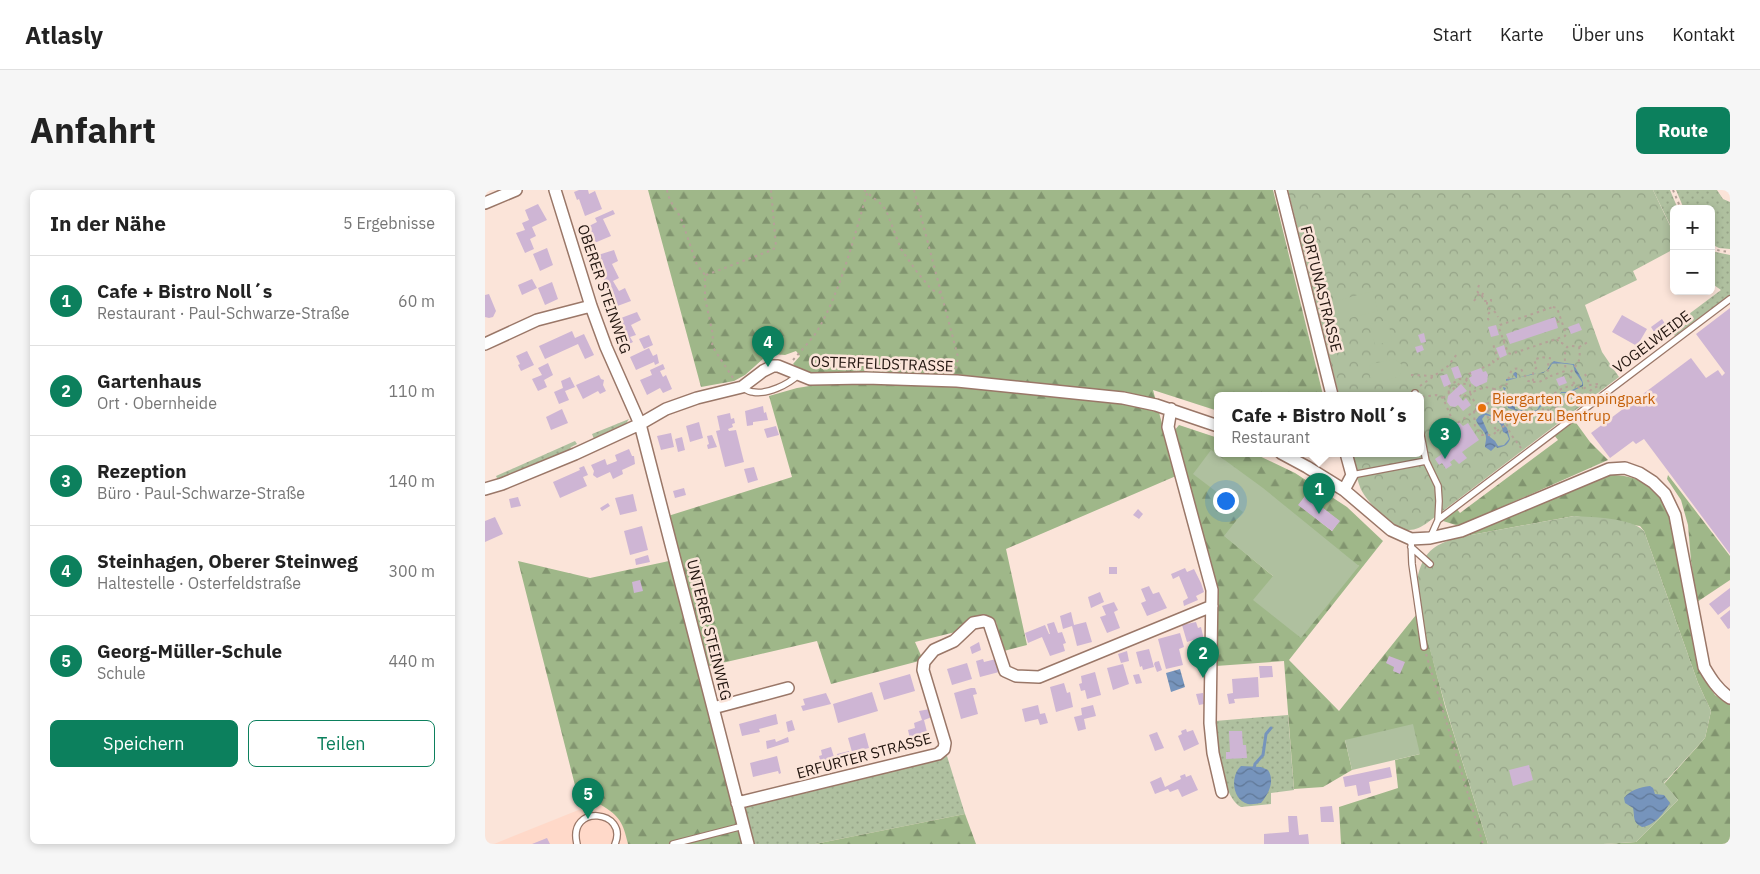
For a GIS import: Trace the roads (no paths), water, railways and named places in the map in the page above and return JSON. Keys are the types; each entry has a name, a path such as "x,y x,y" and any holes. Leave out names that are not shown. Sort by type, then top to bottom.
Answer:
{"street":[{"path":"485,203 516,190"},
{"name":"OBERER STEINWEG","path":"555,190 591,306 640,424"},
{"name":"FORTUNASTRASSE","path":"1281,190 1331,392"},
{"path":"485,344 537,320 591,306"},
{"name":"OSTERFELDSTRASSE","path":"742,387 768,367 773,366 810,379 865,378 957,381 1088,394 1156,404 1214,425"},
{"path":"485,489 502,484 640,424 665,409 697,398 742,387"},
{"path":"1171,409 1168,426 1213,590 1211,723 1213,753 1222,792"},
{"name":"UNTERER STEINWEG","path":"640,424 748,844"},
{"path":"1288,457 1344,490 1391,530 1411,543 1461,531 1609,469 1625,468 1639,473 1653,482 1665,494 1675,515 1704,667 1722,693 1730,698"},
{"path":"1344,490 1352,475 1347,457"},
{"name":"ERFURTER STRASSE","path":"737,803 938,754 944,749 945,743 923,670 924,662 934,650 954,641 973,623 984,621 989,624 1005,671 1017,676 1039,677 1213,606"},
{"path":"713,708 788,688"}],"lane":[{"name":"VOGELWEIDE","path":"1430,538 1438,520 1524,453 1730,299"},
{"path":"742,387 754,392 770,390 790,382 798,375"},
{"path":"1424,454 1425,461 1438,486 1438,520"},
{"path":"1352,475 1425,461"},
{"path":"1411,543 1430,564"},
{"path":"1411,543 1424,647"},
{"path":"577,844 576,830 579,824 591,816 598,815 611,821 615,826 617,833 615,844"},
{"path":"673,844 743,826"}],"water":[{"path":"1554,361 1574,364 1582,381 1583,386 1569,393 1561,393 1565,401 1558,405 1548,399 1555,400 1554,395 1557,394 1559,398 1561,392 1568,392 1582,385 1582,382 1575,372 1573,365 1552,364 1546,371"},
{"path":"1505,393 1508,398 1515,402 1515,409 1529,412 1537,410 1543,399 1545,399 1540,408 1535,412 1531,413 1523,412 1508,408"},
{"path":"1497,411 1499,412 1498,418 1504,422 1510,439 1505,445 1497,448 1496,446 1491,451 1485,447 1486,436 1476,420 1479,416 1486,413 1497,418","holes":["1485,415 1497,420 1503,432 1507,434 1509,439 1504,445 1498,446 1490,437 1482,419"]},
{"path":"1180,669 1185,687 1171,692 1166,673"},
{"path":"1241,766 1261,767 1268,770 1271,783 1261,803 1248,804 1243,802 1236,793 1234,781 1237,770"},
{"path":"1650,786 1655,794 1664,795 1670,803 1655,822 1642,827 1635,821 1633,808 1625,803 1624,798 1635,789"}],"waterway":[{"path":"1254,769 1255,764 1263,755 1266,734 1271,728"}],"place":[{"name":"Steinhagen, Oberer Steinweg","path":"768,367"},
{"name":"Biergarten Campingpark Meyer zu Bentrup","path":"1482,408"},
{"name":"Rezeption","path":"1445,459"},
{"name":"Cafe + Bistro Noll´s","path":"1319,514"},
{"name":"Gartenhaus","path":"1203,678"},
{"name":"Georg-Müller-Schule","path":"588,819"}]}
